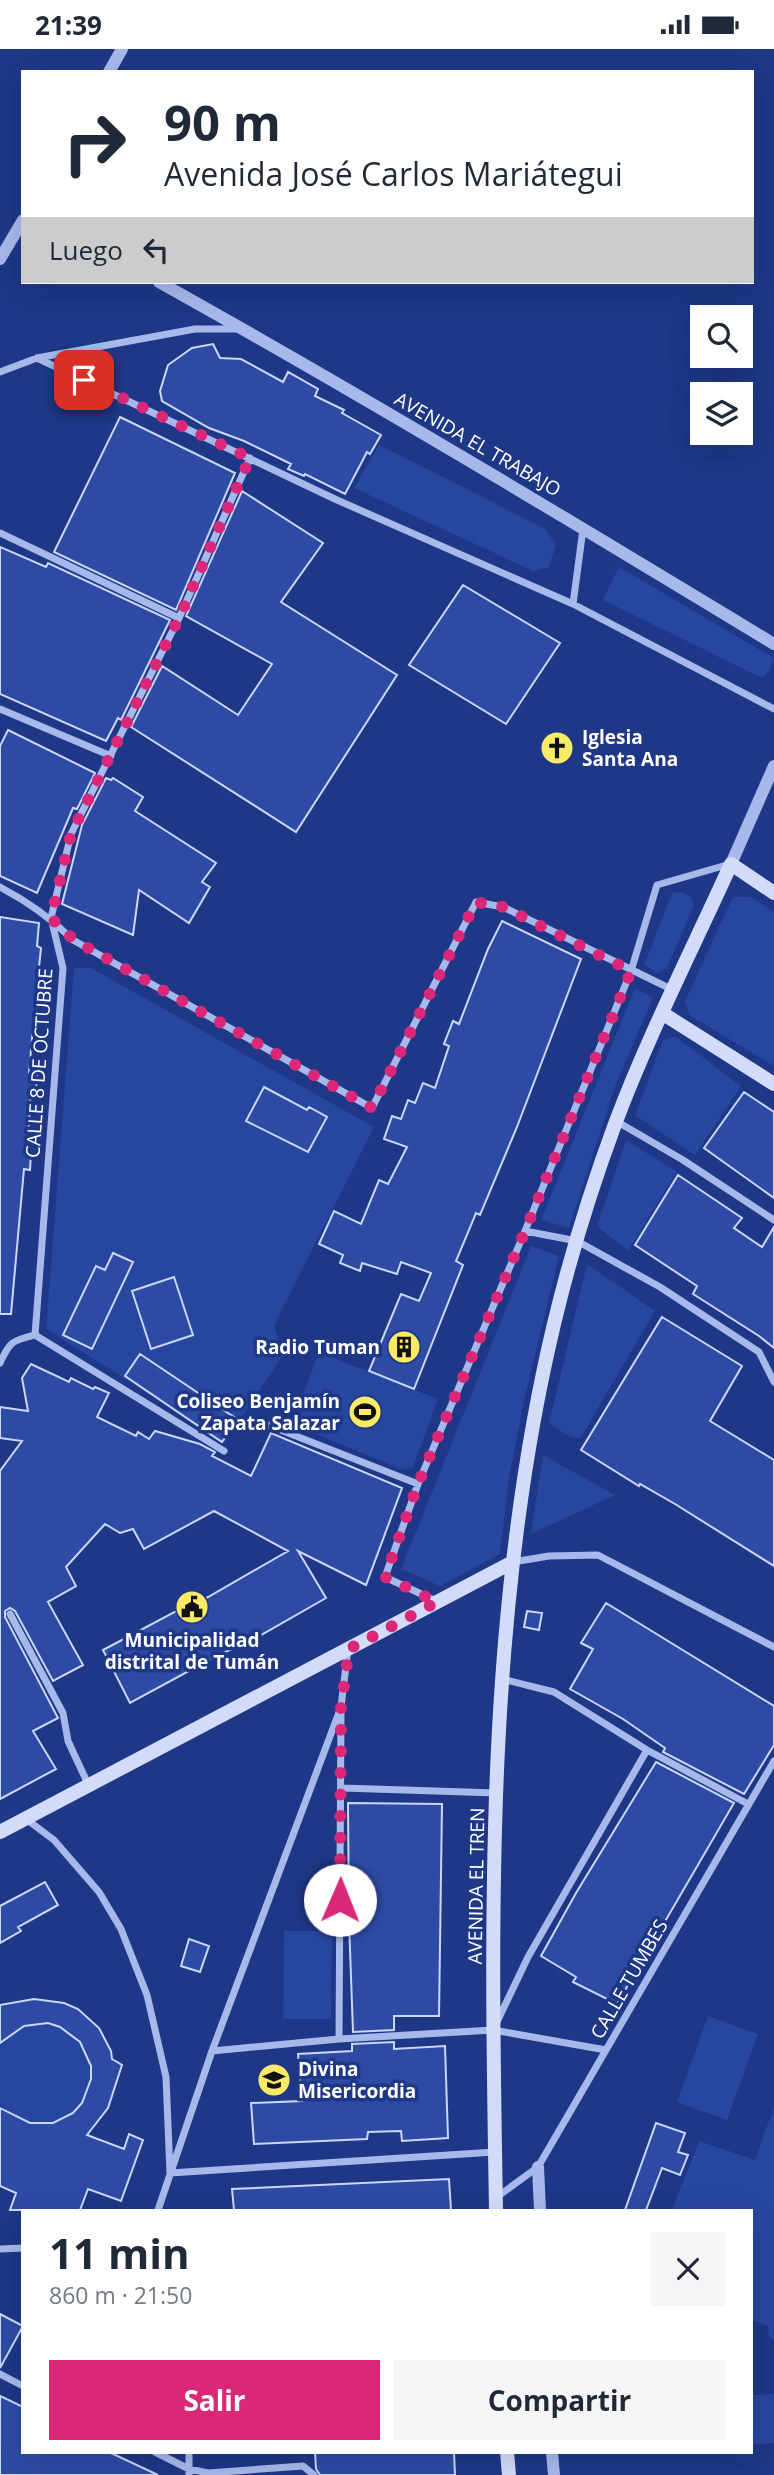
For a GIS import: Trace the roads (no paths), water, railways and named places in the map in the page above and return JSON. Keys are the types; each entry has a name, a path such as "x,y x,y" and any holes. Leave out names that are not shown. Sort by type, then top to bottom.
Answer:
{"main road":[{"path":"731,864 774,893"},
{"name":"AVENIDA EL TREN","path":"496,2204 493,2031 502,1679 513,1562 530,1436 554,1322 616,1121 662,1013 731,864"},
{"path":"662,1013 774,1084"},
{"path":"0,1832 513,1562"},
{"path":"507,2454 509,2475"}],"street":[{"path":"110,70 122,49"},
{"path":"0,259 19,234"},
{"name":"AVENIDA EL TRABAJO","path":"163,284 583,528 774,644"},
{"path":"0,372 37,358 195,329 244,329"},
{"path":"37,358 337,500 573,604 774,709"},
{"name":"CALLE 8 DE OCTUBRE","path":"35,1335 63,968 51,918 71,834 179,618 250,458"},
{"path":"573,604 583,528"},
{"path":"0,533 179,618"},
{"path":"0,709 111,756"},
{"path":"437,1602 385,1577 418,1484 631,971 657,885 731,864 774,766"},
{"path":"0,887 28,901 74,940 372,1108 476,902 503,907 673,991"},
{"path":"616,1121 683,1160 774,1220"},
{"path":"525,1231 577,1241 660,1287 759,1352 774,1382"},
{"path":"0,1363 7,1346 35,1335 224,1451"},
{"path":"250,1417 418,1484"},
{"path":"513,1562 549,1556 598,1555 774,1647"},
{"path":"10,1614 62,1713 68,1741 88,1784"},
{"path":"339,2039 341,1707 349,1649"},
{"path":"502,1679 554,1692 647,1750 748,1804"},
{"path":"158,2209 212,2051 341,1707"},
{"path":"493,2031 528,1957 647,1750"},
{"name":"CALLE TUMBES","path":"496,2204 538,2167 774,1761"},
{"path":"342,1788 497,1793"},
{"path":"24,1818 54,1840 99,1892 121,1929 147,1995 166,2077 170,2173"},
{"path":"212,2051 339,2039 493,2031 606,2050"},
{"path":"170,2173 495,2151"},
{"path":"538,2167 540,2209"},
{"path":"0,2249 21,2248"},
{"path":"0,2374 21,2385"},
{"path":"158,2454 189,2472 303,2466 314,2475"},
{"path":"189,2454 189,2472"},
{"path":"552,2454 554,2475"}],"place":[{"name":"Iglesia Santa Ana","path":"557,748"},
{"name":"Radio Tuman","path":"404,1347"},
{"name":"Coliseo Benjamín Zapata Salazar","path":"365,1412"},
{"name":"Municipalidad distrital de Tumán","path":"192,1607"},
{"name":"Divina Misericordia","path":"274,2080"}]}
